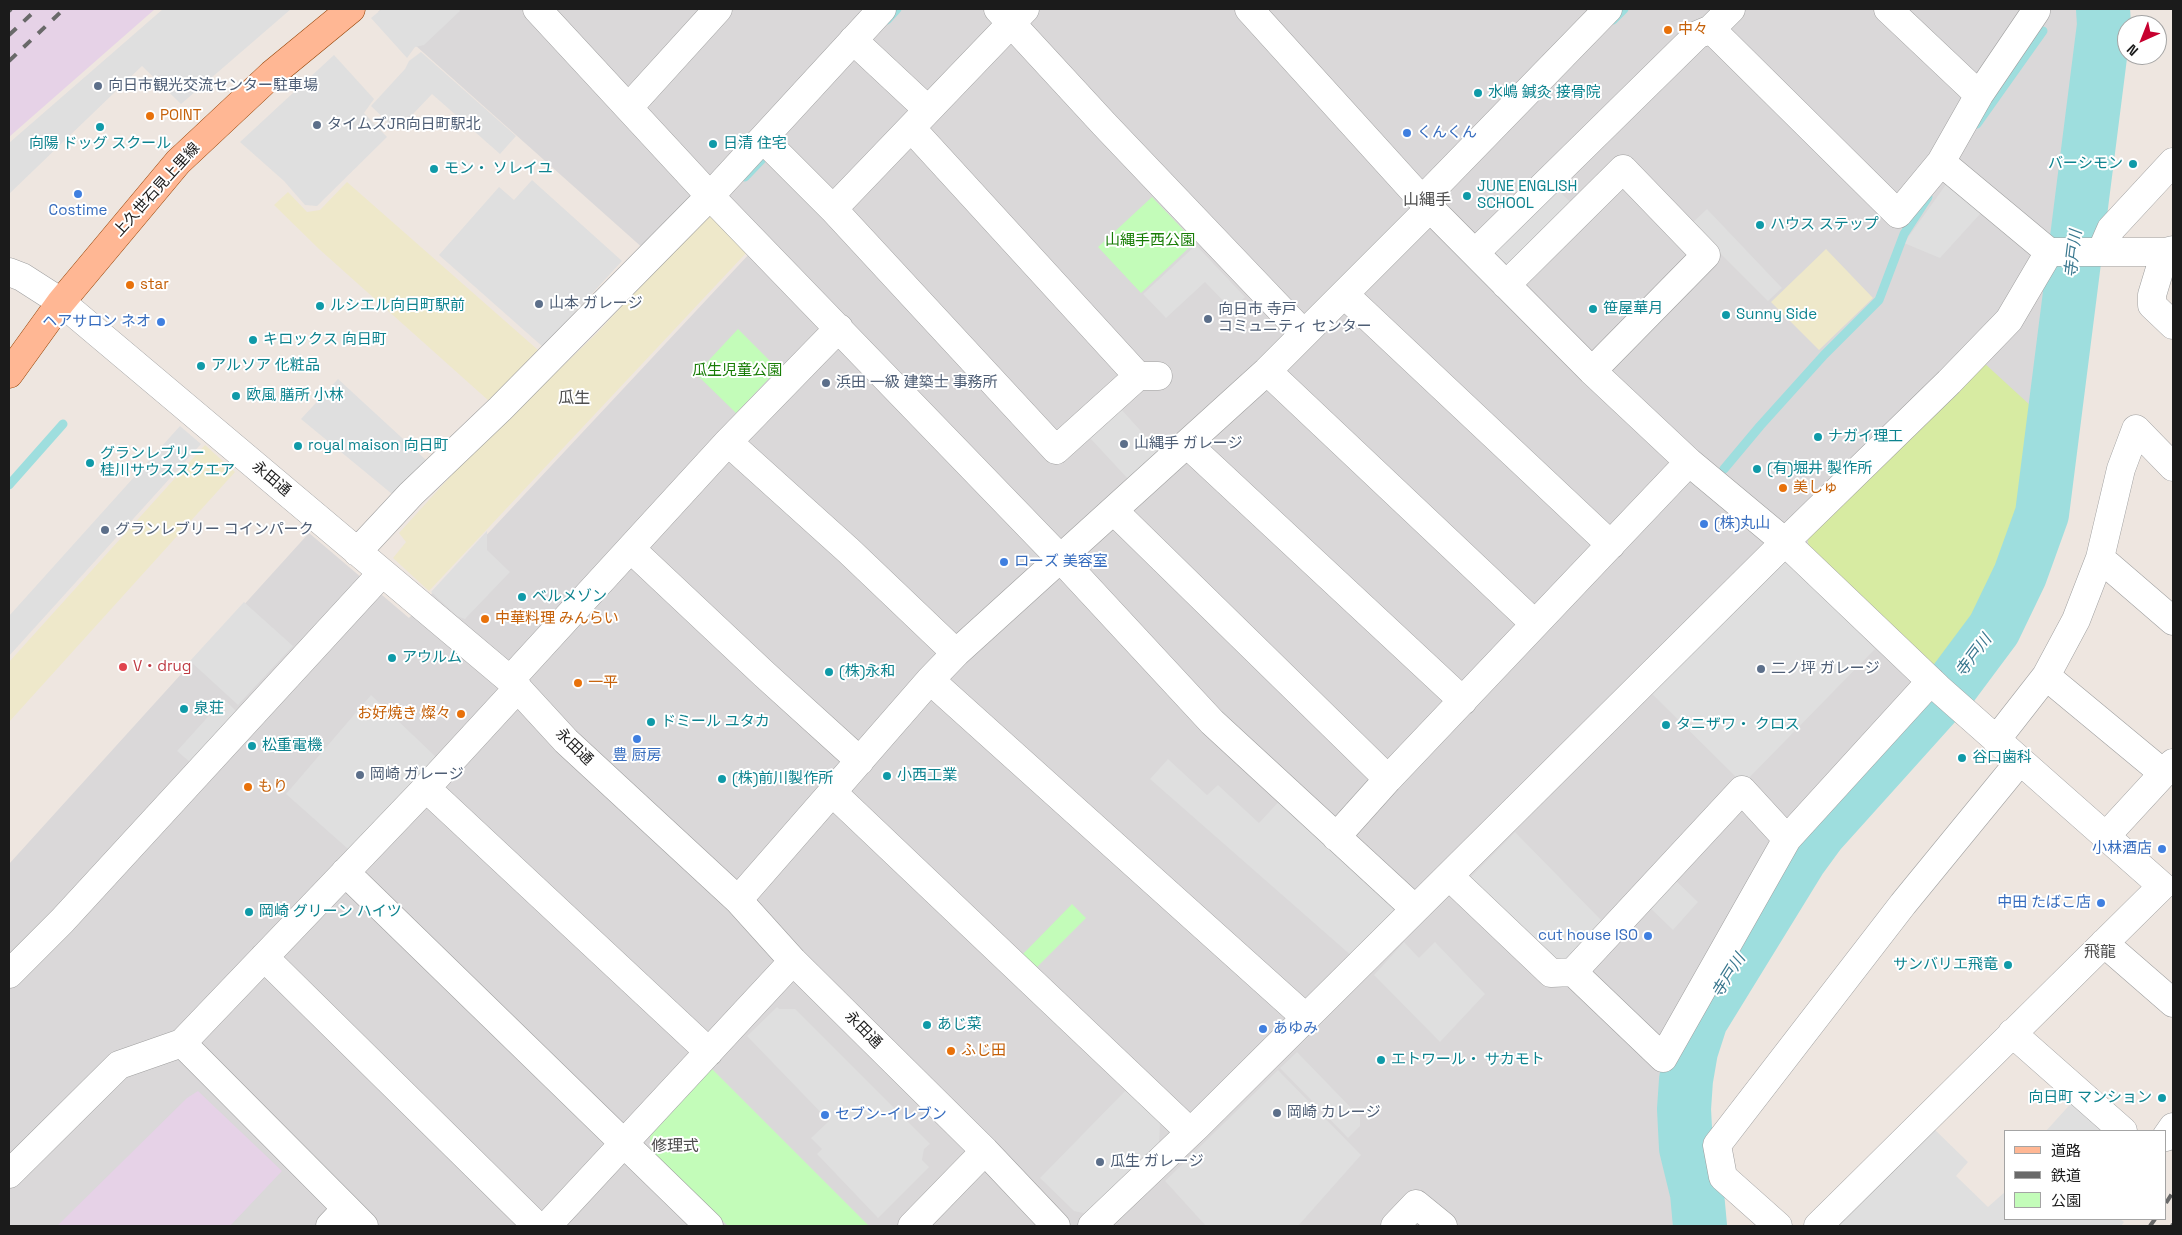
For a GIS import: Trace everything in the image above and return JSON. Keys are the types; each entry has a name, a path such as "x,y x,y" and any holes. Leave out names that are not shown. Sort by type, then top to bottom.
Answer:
{"main road":[{"name":"上久世石見上里線","path":"9,374 61,302 178,162 272,74 351,9"}],"street":[{"path":"537,9 710,196 1060,558 1212,722 1415,909"},
{"path":"629,107 718,9"},
{"path":"357,552 411,494 500,409 710,196 882,9"},
{"path":"1249,9 1426,204 1592,371 1689,462 1785,542 1942,691 2105,837 2167,879 1818,1226"},
{"path":"1475,253 1697,35 1711,30 1731,9"},
{"path":"1888,9 1979,96"},
{"path":"1711,30 1898,214 1940,162 1979,96 2036,12 2035,9"},
{"path":"833,209 920,119 1012,14 1104,124 1304,334"},
{"path":"738,900 930,680 956,653 1188,444 1345,295 1592,14"},
{"path":"762,139 833,209 1056,450 1148,376 920,119 853,40"},
{"path":"1940,162 2074,252 2169,251 2152,296 2152,305 2173,325"},
{"path":"1092,1226 1190,1132 1949,382 2074,252 2111,229 2173,162"},
{"path":"1506,285 1623,168 1706,255 1592,371"},
{"name":"永田通","path":"9,272 61,302 514,684 566,741 738,900 793,961 985,1151 1056,1226"},
{"path":"1345,295 1611,545"},
{"path":"9,1174 119,1065 182,1042 426,788 631,549 728,442 839,328"},
{"path":"1267,371 1535,624"},
{"path":"1996,740 2046,676 2076,620 2100,558 2121,469 2136,429 2173,467"},
{"path":"728,442 848,551 956,653"},
{"path":"1188,444 1463,700"},
{"path":"1336,837 1388,778 1689,462"},
{"path":"1114,511 1388,778"},
{"path":"631,549 860,761"},
{"path":"2100,558 2173,621"},
{"path":"9,974 62,921 382,572"},
{"path":"2046,676 2168,768 2105,837"},
{"path":"930,680 1305,1017"},
{"path":"1573,972 1663,1058 1787,839 1942,691"},
{"path":"1778,1226 1722,1177 1717,1145 1903,904 2020,761"},
{"path":"426,788 709,1052"},
{"path":"1449,876 1552,973 1573,972 1742,790 1787,839"},
{"path":"833,792 1190,1132"},
{"path":"345,872 626,1143 709,1226"},
{"path":"2104,943 2173,1003"},
{"path":"264,957 537,1226"},
{"path":"547,1226 793,961"},
{"path":"2012,1033 2122,1130"},
{"path":"182,1042 347,1221"},
{"path":"912,1226 985,1151"},
{"path":"1396,1226 1416,1204 1443,1226"}],"shaded area":[{"path":"9,9 155,9 9,137"},
{"name":"向日市観光交流センター駐車場","path":"163,9 291,9 181,104 142,66 9,194 9,143"},
{"path":"381,9 2092,9 2081,156 2029,528 1988,619 1942,679 1790,853 1678,1050 1676,1094 1680,1171 1692,1226 9,1226 9,864 309,533 409,618 751,252 698,199 645,250 378,12"},
{"path":"382,9 458,9 460,11 424,45 415,47 407,58 371,18"},
{"path":"421,52 516,136 500,154 432,94 397,131 371,106 405,69 409,61"},
{"name":"タイムズJR向日町駅北","path":"334,55 374,99 364,113 387,137 317,206 305,205 284,181 240,142"},
{"name":"山本 ガレージ","path":"532,180 622,261 543,347 439,255 499,187 514,200"},
{"path":"347,182 538,350 489,401 319,249 274,205 288,192 307,212 320,210"},
{"path":"1947,183 1981,213 1940,258 1904,243"},
{"path":"1555,187 1573,205 1507,271 1489,254"},
{"path":"1707,209 1782,288 1768,301 1691,224"},
{"path":"710,216 748,251 429,591 393,558 406,542 399,533 467,458 597,333 702,218"},
{"path":"1196,245 1245,297 1232,310 1205,282 1166,318 1143,294"},
{"path":"1826,249 1873,298 1819,350 1771,302"},
{"path":"338,379 426,460 392,494 301,419"},
{"name":"山縄手 ガレージ","path":"1121,409 1159,451 1128,479 1090,438"},
{"name":"グランレブリー コインパーク","path":"180,426 201,444 9,656 9,616"},
{"path":"205,445 235,472 9,722 9,662"},
{"path":"487,531 487,550 510,572 465,619 457,616 431,592"},
{"name":"二ノ坪 ガレージ","path":"1782,554 1875,649 1743,784 1648,690"},
{"path":"244,602 293,646 238,705 190,661"},
{"name":"岡崎 ガレージ","path":"371,695 436,757 348,849 286,794"},
{"path":"224,699 238,713 191,763 177,751"},
{"path":"1168,759 1207,795 1218,785 1259,823 1282,798 1399,913 1354,958 1150,779"},
{"path":"1515,832 1603,922 1567,964 1557,964 1470,878"},
{"path":"1671,876 1698,902 1673,930 1646,904"},
{"path":"1404,942 1419,958 1435,942 1485,994 1440,1042 1374,975"},
{"path":"777,1007 779,1009 795,1009 930,1144 924,1149 922,1160 929,1167 878,1218 817,1154 822,1149 811,1138 829,1121 747,1036"},
{"path":"1297,1052 1360,1117 1360,1126 1348,1138 1280,1068"},
{"name":"岡崎 カレージ","path":"1278,1070 1361,1155 1298,1226 1206,1226 1165,1181"},
{"name":"瓜生 ガレージ","path":"1127,1089 1160,1122 1159,1146 1092,1215 1074,1211 1040,1178"},
{"path":"198,1091 282,1171 230,1226 57,1226 187,1098"},
{"path":"2075,1099 2109,1130 2047,1130"},
{"path":"1932,1127 1968,1162 1956,1176 1988,1207 2004,1193 2004,1220 2121,1220 2124,1222 2121,1226 1835,1226"}],"green space":[{"name":"山縄手西公園","path":"1152,197 1195,242 1141,293 1098,247"},
{"name":"瓜生児童公園","path":"738,329 778,369 736,413 696,374"},
{"path":"1983,362 2043,417 2021,541 1994,603 1981,624 1942,676 1809,549 1807,535"},
{"path":"1072,904 1086,918 1036,968 1023,954"},
{"path":"712,1069 869,1226 728,1226 651,1152 650,1136"}],"waterway":[{"path":"887,20 897,9"},
{"path":"1613,20 1624,9"},
{"name":"寺戸川","path":"1700,1226 1697,1193 1686,1148 1684,1109 1691,1051 1701,1020 1800,859 1819,833 1953,684 1994,629 2020,575 2042,514 2104,25 2103,9"},
{"path":"1977,124 2043,31"},
{"path":"745,177 767,154"},
{"path":"1724,469 1824,355 1879,300 1904,234 1928,197"},
{"path":"9,485 63,424"}],"railway":[{"path":"9,35 37,9"},
{"path":"9,61 64,9"},
{"path":"2167,1201 2173,1192"},
{"path":"2150,1226 2154,1220"}],"place":[{"name":"中々","path":"1668,30"},
{"name":"向日市観光交流センター駐車場","path":"98,86"},
{"name":"水嶋 鍼灸 接骨院","path":"1478,93"},
{"name":"POINT","path":"150,116"},
{"name":"タイムズJR向日町駅北","path":"317,125"},
{"name":"向陽 ドッグ スクール","path":"100,127"},
{"name":"くんくん","path":"1407,133"},
{"name":"日清 住宅","path":"713,144"},
{"name":"バーシモン","path":"2133,164"},
{"name":"モン・ ソレイユ","path":"434,169"},
{"name":"Costime","path":"78,194"},
{"name":"JUNE ENGLISH SCHOOL","path":"1467,196"},
{"name":"ハウス ステップ","path":"1760,225"},
{"name":"star","path":"130,285"},
{"name":"山本 ガレージ","path":"539,304"},
{"name":"ルシエル向日町駅前","path":"320,306"},
{"name":"笹屋華月","path":"1593,309"},
{"name":"Sunny Side","path":"1726,315"},
{"name":"向日市 寺戸 コミュニティ センター","path":"1208,319"},
{"name":"ヘアサロン ネオ","path":"161,322"},
{"name":"キロックス 向日町","path":"253,340"},
{"name":"アルソア 化粧品","path":"201,366"},
{"name":"浜田 一級 建築士 事務所","path":"826,383"},
{"name":"欧風 膳所 小林","path":"236,396"},
{"name":"ナガイ理工","path":"1818,437"},
{"name":"山縄手 ガレージ","path":"1124,444"},
{"name":"royal maison 向日町","path":"298,446"},
{"name":"グランレブリー 桂川サウススクエア","path":"90,463"},
{"name":"(有)堀井 製作所","path":"1757,469"},
{"name":"美しゅ","path":"1783,488"},
{"name":"(株)丸山","path":"1704,524"},
{"name":"グランレブリー コインパーク","path":"105,530"},
{"name":"ローズ 美容室","path":"1004,562"},
{"name":"ベルメゾン","path":"522,597"},
{"name":"中華料理 みんらい","path":"485,619"},
{"name":"アウルム","path":"392,658"},
{"name":"V・drug","path":"123,667"},
{"name":"二ノ坪 ガレージ","path":"1761,669"},
{"name":"(株)永和","path":"829,672"},
{"name":"一平","path":"578,683"},
{"name":"泉荘","path":"184,709"},
{"name":"お好焼き 燦々","path":"461,714"},
{"name":"ドミール ユタカ","path":"651,722"},
{"name":"タニザワ・ クロス","path":"1666,725"},
{"name":"豊 厨房","path":"637,739"},
{"name":"松重電機","path":"252,746"},
{"name":"谷口歯科","path":"1962,758"},
{"name":"岡崎 ガレージ","path":"360,775"},
{"name":"小西工業","path":"887,776"},
{"name":"(株)前川製作所","path":"722,779"},
{"name":"もり","path":"248,787"},
{"name":"小林酒店","path":"2162,849"},
{"name":"中田 たばこ店","path":"2101,903"},
{"name":"岡崎 グリーン ハイツ","path":"249,912"},
{"name":"cut house ISO","path":"1648,936"},
{"name":"サンバリエ飛竜","path":"2008,965"},
{"name":"あじ菜","path":"927,1025"},
{"name":"あゆみ","path":"1263,1029"},
{"name":"ふじ田","path":"951,1051"},
{"name":"エトワール・ サカモト","path":"1381,1060"},
{"name":"向日町 マンション","path":"2162,1098"},
{"name":"岡崎 カレージ","path":"1277,1113"},
{"name":"セブン-イレブン","path":"825,1115"},
{"name":"瓜生 ガレージ","path":"1100,1162"}],"district":[{"name":"山縄手","path":"1427,201"},
{"name":"瓜生","path":"574,399"},
{"name":"飛龍","path":"2100,953"},
{"name":"修理式","path":"675,1147"}]}
